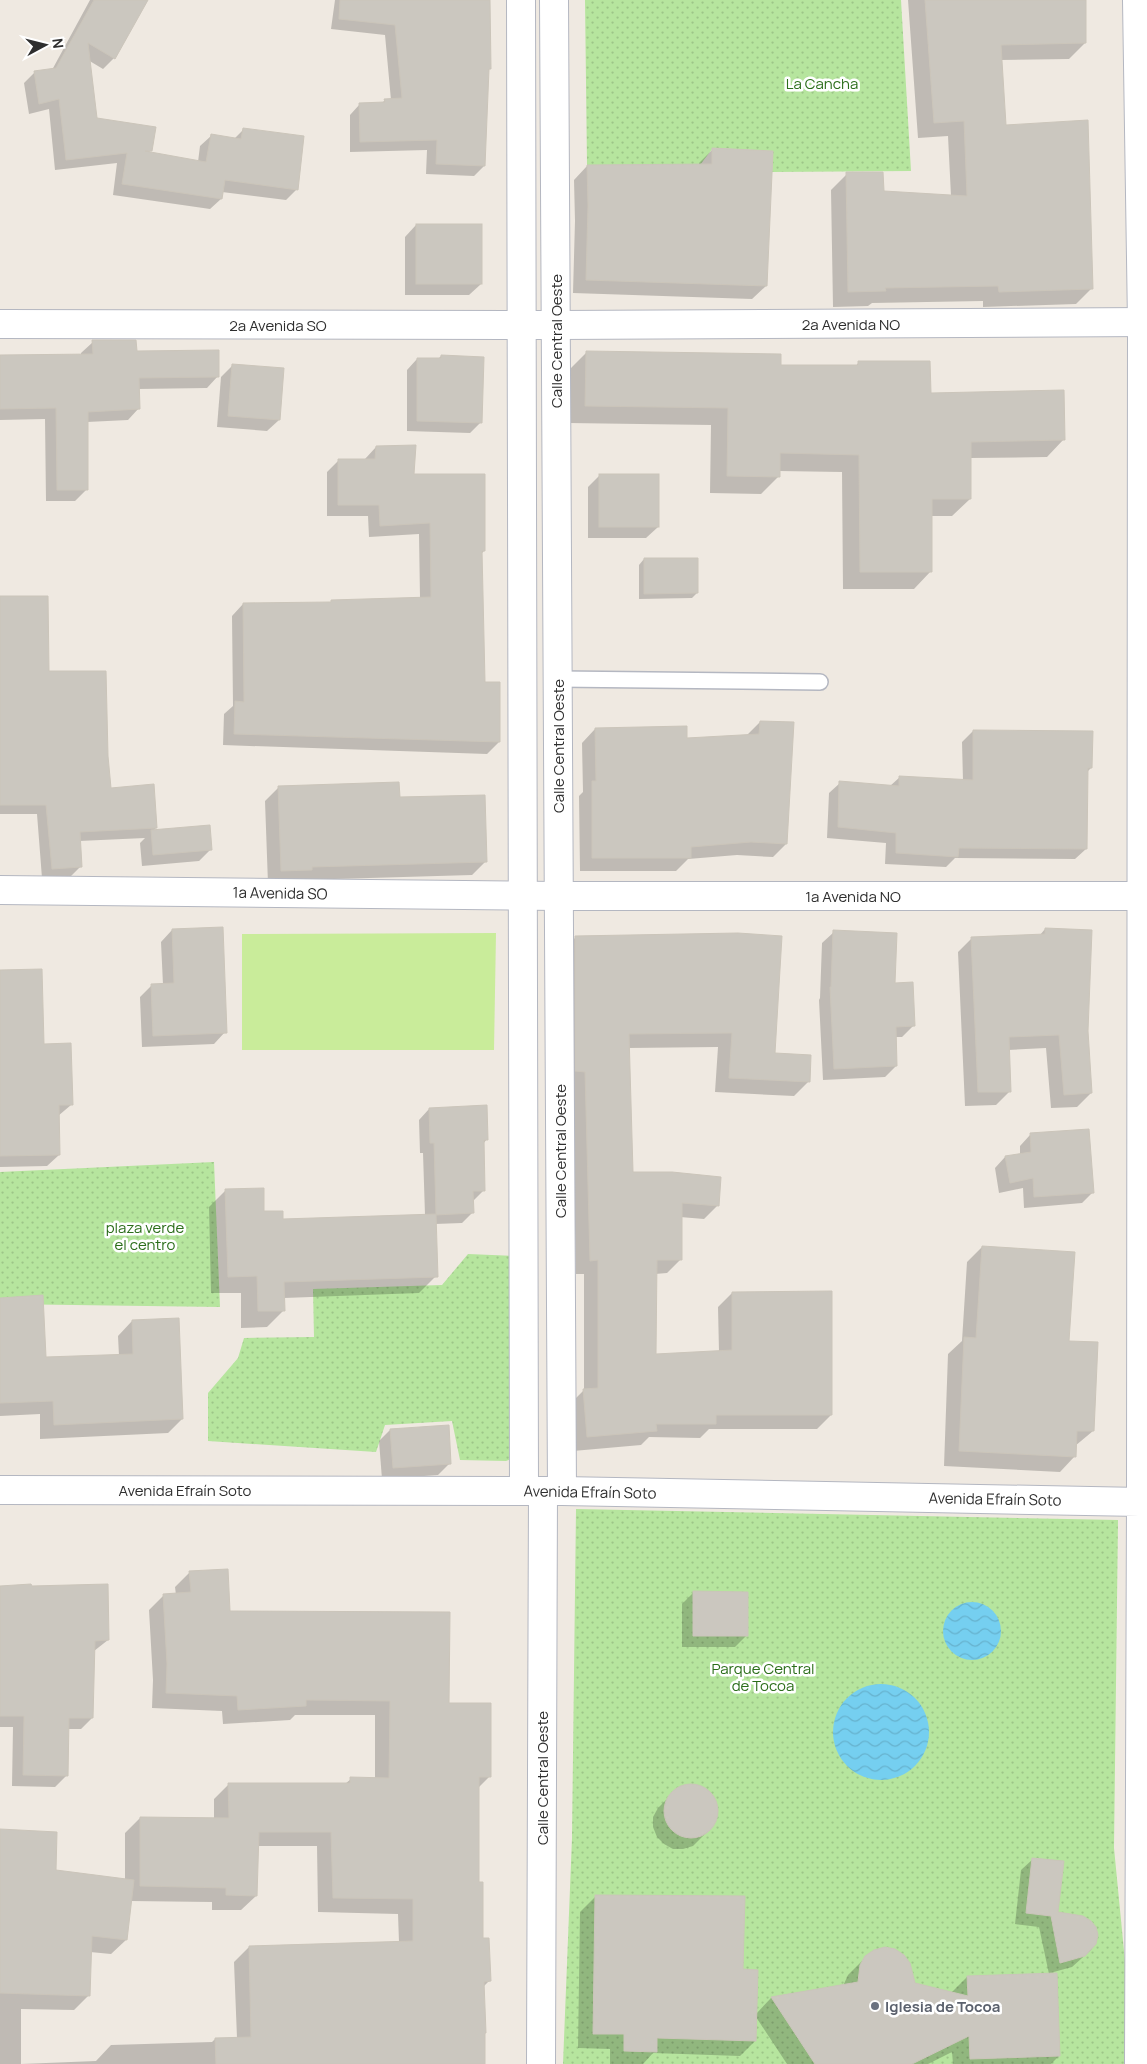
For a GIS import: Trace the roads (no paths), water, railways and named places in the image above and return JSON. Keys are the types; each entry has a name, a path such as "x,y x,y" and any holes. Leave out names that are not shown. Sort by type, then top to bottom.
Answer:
{"street":[{"path":"521,0 523,896 543,1491"},
{"name":"Calle Central Oeste","path":"541,2064 543,1491 559,896 554,0"},
{"path":"1137,0 1145,322 1144,1533 1139,2064"},
{"name":"2a Avenida NO","path":"556,325 1145,322"},
{"name":"2a Avenida SO","path":"0,324 556,325"},
{"name":"1a Avenida SO","path":"0,890 559,896"},
{"name":"1a Avenida NO","path":"559,896 1144,896"},
{"name":"Avenida Efraín Soto","path":"0,1490 543,1491 1143,1488"}],"lane":[{"path":"558,679 820,682"}],"water":[{"path":"966,1602 978,1602 993,1610 1001,1625 1001,1637 993,1652 978,1660 966,1660 951,1652 943,1637 943,1625 951,1610"},
{"path":"881,1684 899,1688 915,1698 925,1714 929,1732 925,1750 915,1766 899,1776 881,1780 863,1776 847,1766 837,1750 833,1732 837,1714 847,1698 863,1688"}],"place":[{"name":"Iglesia de Tocoa","path":"875,2006"}],"park label":[{"name":"La Cancha","path":"822,83"},
{"name":"plaza verde el centro","path":"145,1236"},
{"name":"Parque Central de Tocoa","path":"763,1676"}]}
